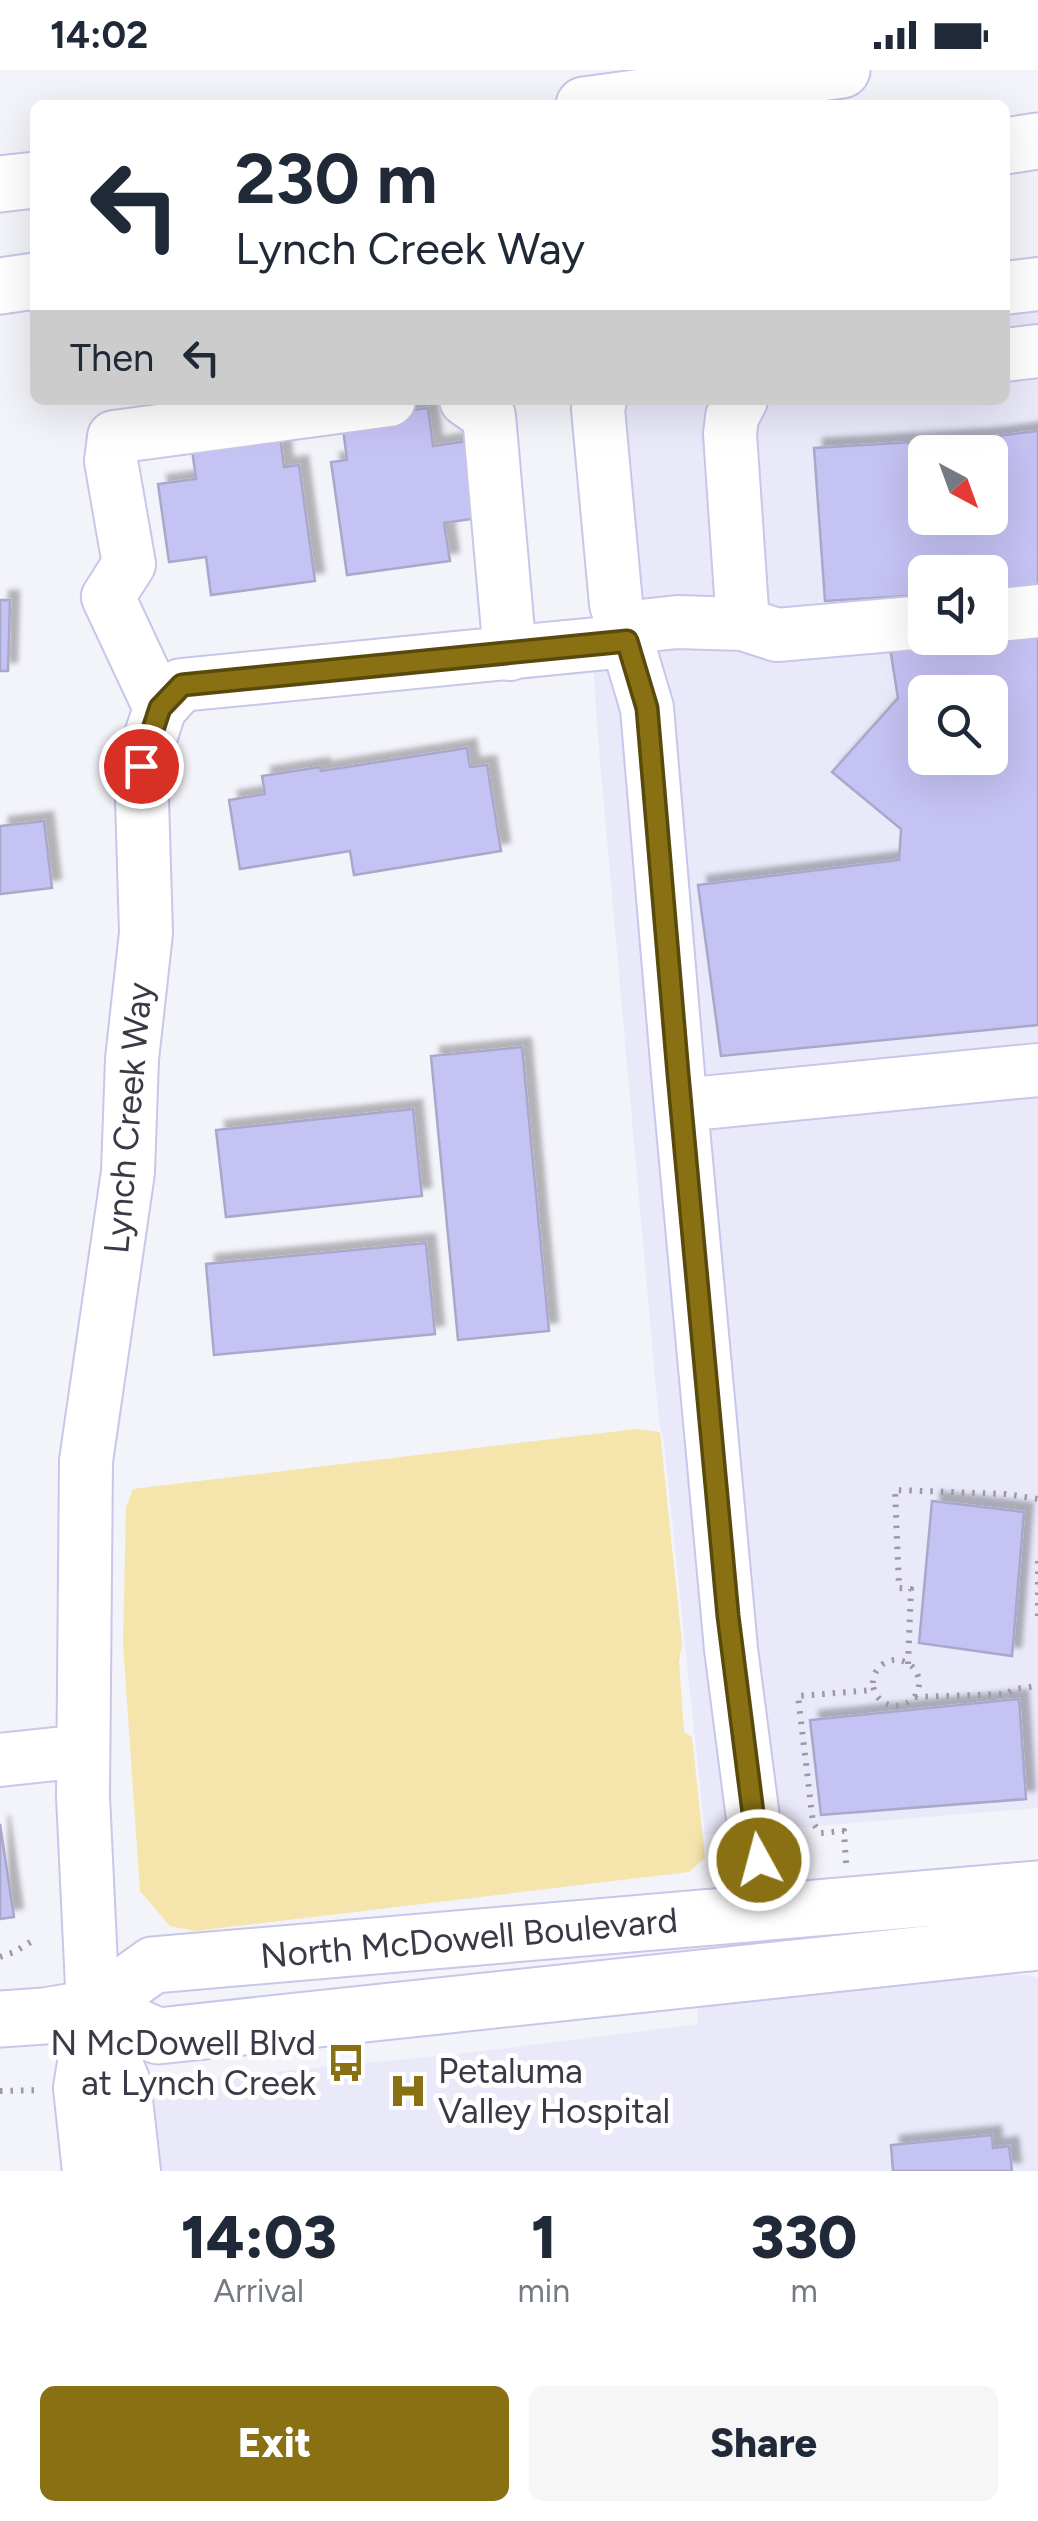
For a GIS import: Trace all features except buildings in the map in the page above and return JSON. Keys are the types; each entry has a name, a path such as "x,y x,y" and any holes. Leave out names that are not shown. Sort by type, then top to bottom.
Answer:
{"main road":[{"path":"621,100 842,70"},
{"path":"1010,145 1038,141"},
{"path":"0,184 30,181"},
{"path":"0,286 30,283"},
{"name":"North McDowell Boulevard","path":"0,2019 93,2008 153,1964 1038,1889"},
{"name":"North McDowell Boulevard","path":"93,2008 158,2036 1038,1942"}],"street":[{"path":"1010,287 1038,284"},
{"path":"1010,355 1038,352"},
{"path":"352,405 114,437 111,462 129,564 108,597 160,708 182,685 510,654 677,622 743,624 776,635 908,623"},
{"path":"473,405 489,416 510,654"},
{"path":"599,405 616,604 647,708 731,1649 760,1872 756,1913"},
{"path":"739,405 732,417 730,434 743,624"},
{"path":"1008,614 1038,612"},
{"name":"Lynch Creek Way","path":"93,2008 83,1796 86,1461 128,1172 132,1059 146,933 141,766 160,708"},
{"path":"682,1105 1038,1070"},
{"path":"0,1760 83,1751"},
{"path":"89,2171 80,2088 93,2008"},
{"path":"93,2008 124,2083 134,2171"}],"path":[{"path":"908,1664 911,1589 899,1588 895,1490 1038,1498"},
{"path":"1038,1561 1038,1616"},
{"path":"885,1663 908,1664 917,1675 918,1690 914,1697 902,1705 882,1702 874,1690 874,1674 885,1663"},
{"path":"914,1697 1006,1694 1038,1686"},
{"path":"846,1864 844,1831 820,1832 814,1823 798,1696 874,1690"},
{"path":"0,1957 34,1940"},
{"path":"0,2091 50,2091"}],"shaded area":[{"path":"1038,259 1038,1808 705,1835 659,1422 598,739 576,405 1010,405 1010,262"},
{"path":"636,1429 660,1432 682,1643 679,1662 684,1732 692,1737 705,1858 689,1872 195,1931 170,1926 140,1891 123,1644 126,1507 133,1489"},
{"path":"996,1973 1038,1978 1038,2171 76,2171 59,2100 170,2082 449,2055 698,2024 697,2000"}],"place":[{"name":"N McDowell Blvd at Lynch Creek","path":"346,2063"},
{"name":"Petaluma Valley Hospital","path":"408,2091"}],"route":[{"path":"141,766 160,708 182,685 627,641 647,708 731,1649 759,1860"}]}
